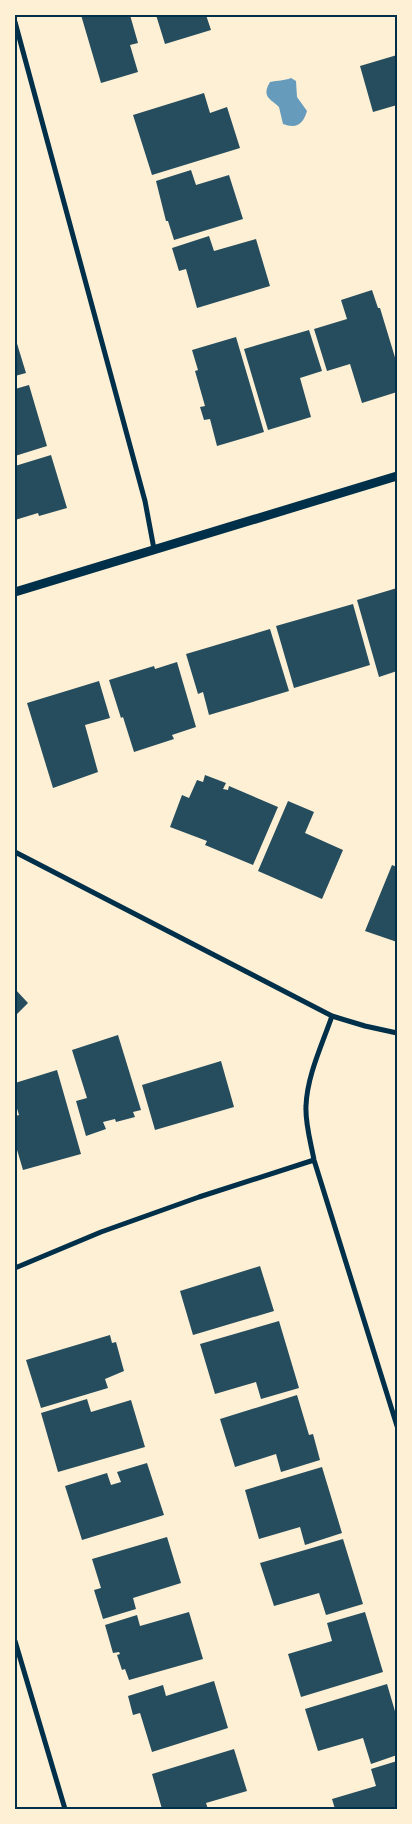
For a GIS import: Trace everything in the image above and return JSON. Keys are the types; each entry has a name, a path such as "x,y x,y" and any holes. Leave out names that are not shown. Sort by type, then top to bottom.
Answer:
{"street":[{"path":"15,22 145,501 154,549"},
{"path":"15,592 397,476"},
{"path":"15,852 332,1016 397,1033"},
{"path":"332,1016 308,1088 307,1121 314,1160 397,1426"},
{"path":"15,1268 101,1232 199,1197 314,1160"},
{"path":"15,1641 65,1809"}],"water":[{"path":"291,78 296,81 297,97 307,111 304,119 296,126 283,124 279,107 268,97 266,91 270,82"}],"building":[{"path":"81,15 130,15 138,43 130,45 138,72 101,83"},
{"path":"156,15 206,15 211,30 165,44"},
{"path":"397,55 397,105 373,112 360,66"},
{"path":"204,93 210,113 227,107 240,148 152,175 133,115"},
{"path":"191,170 196,185 229,175 243,219 174,240 168,221 166,221 156,181"},
{"path":"209,236 214,251 256,239 270,286 197,308 186,269 179,271 172,248"},
{"path":"372,290 378,308 380,308 397,364 397,392 362,403 350,364 327,371 314,329 347,319 341,300"},
{"path":"309,330 322,371 300,378 311,417 268,430 244,349"},
{"path":"15,337 26,373 15,376"},
{"path":"236,337 264,432 217,446 210,419 204,420 200,407 205,406 195,371 198,370 192,350"},
{"path":"29,385 47,446 15,456 15,389"},
{"path":"51,455 67,508 39,516 38,513 15,520 15,466"},
{"path":"397,588 397,671 379,677 357,600"},
{"path":"353,604 370,665 294,688 276,626"},
{"path":"270,629 289,691 209,715 203,692 198,694 186,654"},
{"path":"177,662 196,727 172,735 174,739 134,752 109,680 154,666 155,669"},
{"path":"99,681 110,718 85,725 98,772 53,788 27,703"},
{"path":"205,775 226,783 223,789 228,790 229,786 278,807 253,865 205,845 207,841 170,827 182,795 189,798 197,780 203,782"},
{"path":"288,801 314,812 305,833 343,850 322,899 258,871"},
{"path":"392,865 397,867 397,942 365,931"},
{"path":"15,989 28,1003 15,1016"},
{"path":"118,1035 141,1110 133,1112 135,1117 116,1122 115,1119 103,1122 106,1129 86,1136 76,1101 87,1098 72,1050"},
{"path":"221,1061 234,1107 155,1130 142,1085"},
{"path":"57,1070 81,1154 23,1170 15,1143 15,1116 19,1115 15,1102 15,1083"},
{"path":"260,1266 274,1311 193,1335 180,1291"},
{"path":"279,1321 299,1388 261,1399 256,1382 215,1394 200,1344"},
{"path":"110,1335 112,1343 116,1342 124,1371 105,1379 108,1388 41,1408 26,1360"},
{"path":"297,1395 309,1435 313,1434 320,1460 281,1472 276,1454 235,1467 220,1419"},
{"path":"87,1399 91,1412 131,1400 145,1447 58,1472 41,1413"},
{"path":"147,1463 164,1515 82,1540 65,1486 107,1473 111,1485 121,1482 117,1472"},
{"path":"322,1467 342,1533 305,1545 300,1527 259,1539 245,1490"},
{"path":"167,1537 181,1583 133,1598 136,1609 103,1619 94,1590 101,1588 92,1559"},
{"path":"343,1539 363,1604 326,1615 319,1593 274,1606 260,1563"},
{"path":"189,1612 203,1659 129,1680 125,1669 122,1670 117,1655 120,1654 119,1652 113,1653 105,1625 137,1615 140,1626"},
{"path":"365,1612 383,1672 301,1697 288,1654 332,1641 327,1623"},
{"path":"214,1681 228,1728 152,1752 140,1713 133,1715 128,1696 163,1685 166,1696"},
{"path":"387,1684 397,1718 397,1755 371,1764 363,1738 318,1751 305,1709"},
{"path":"234,1749 247,1791 206,1803 208,1809 162,1809 152,1774"},
{"path":"397,1761 397,1809 335,1809 332,1799 376,1786 371,1769"}]}
